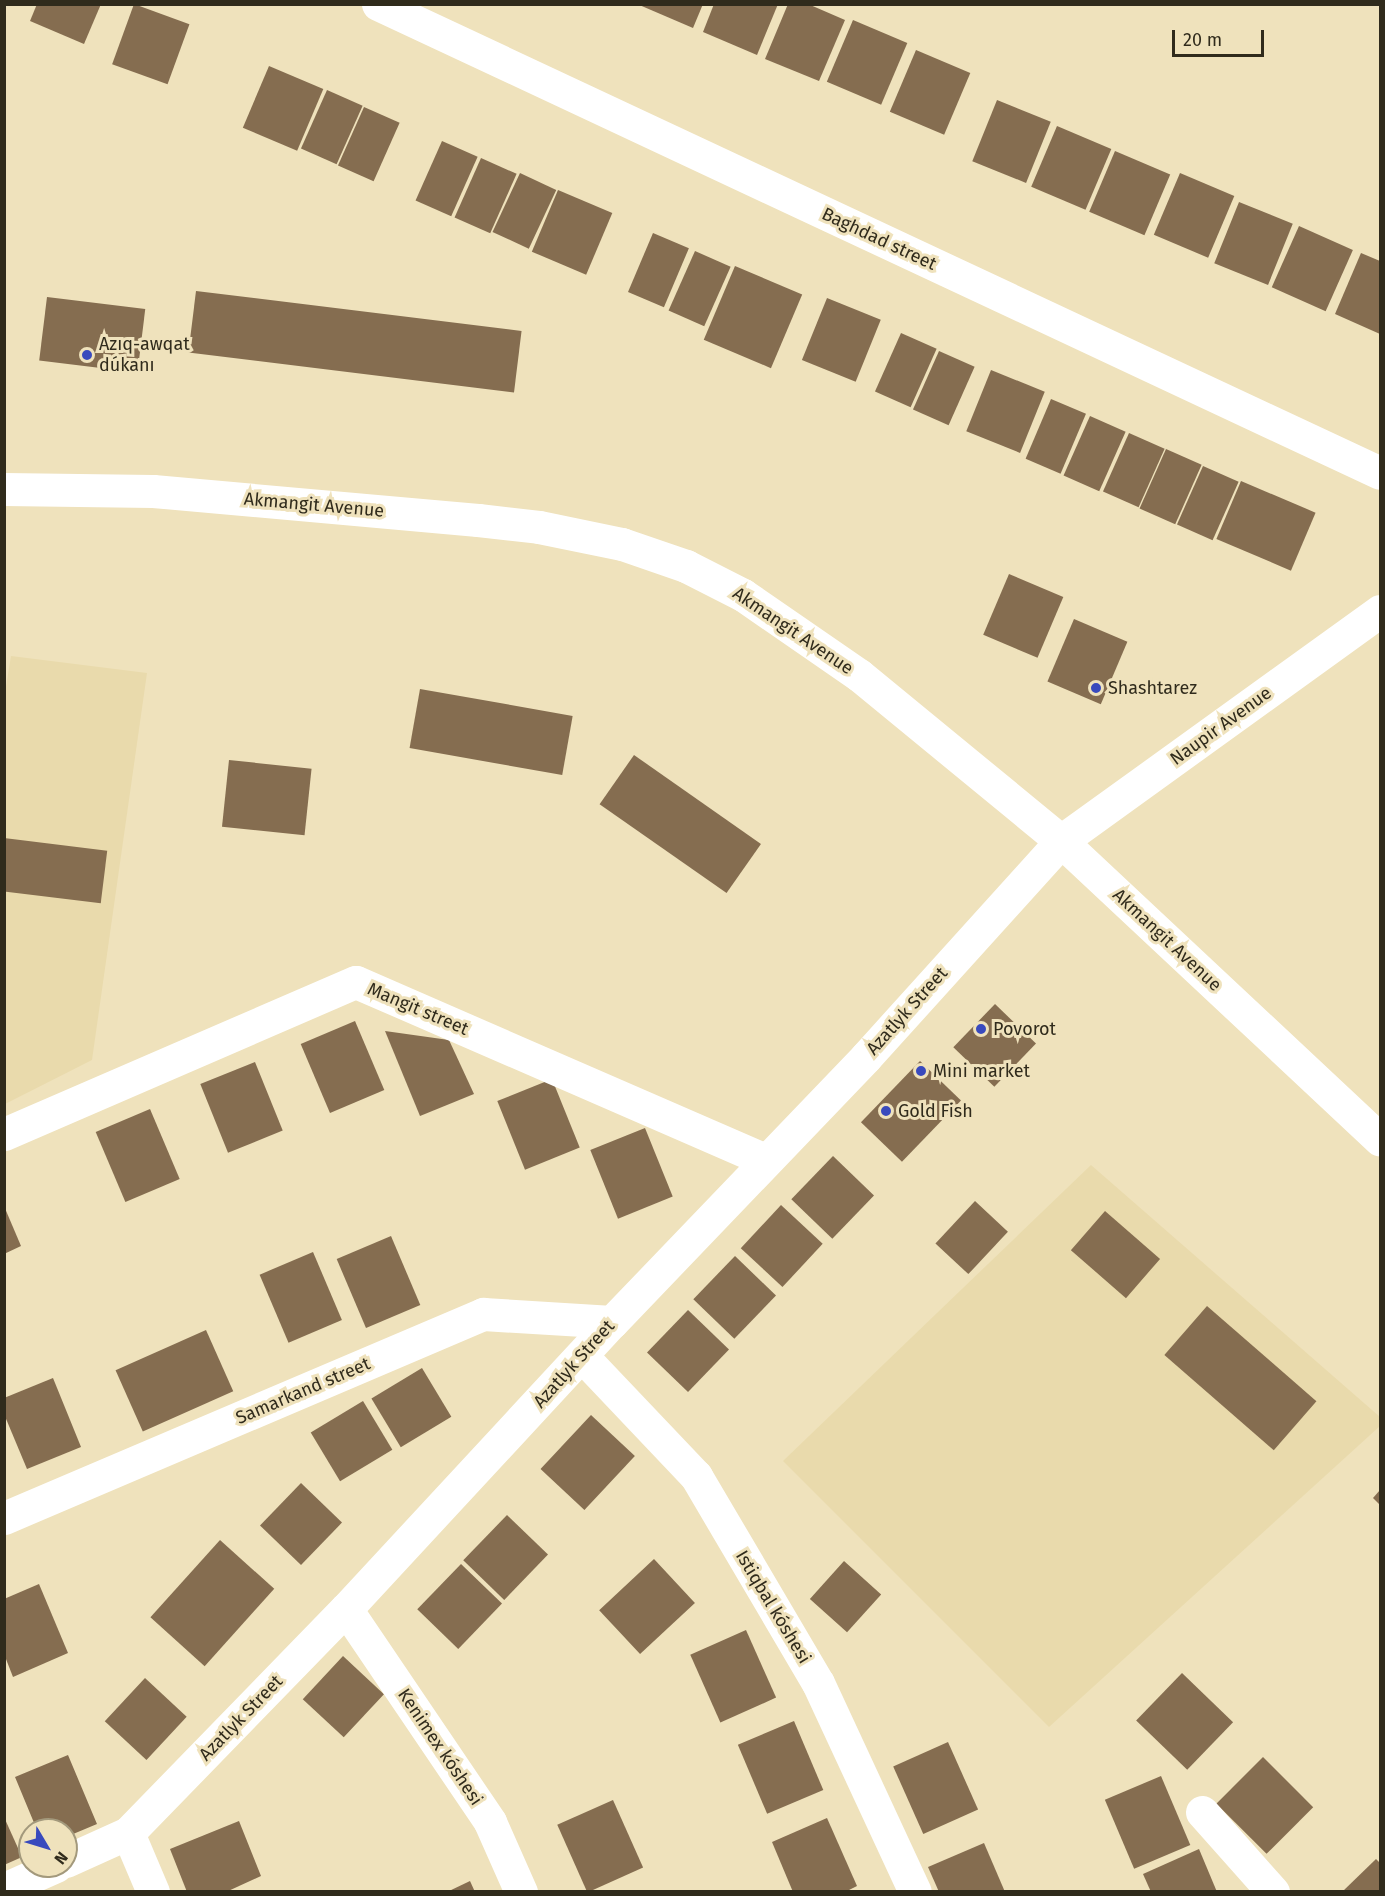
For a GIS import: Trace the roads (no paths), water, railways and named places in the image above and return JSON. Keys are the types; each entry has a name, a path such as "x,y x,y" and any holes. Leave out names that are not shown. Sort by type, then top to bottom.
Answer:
{"street":[{"name":"Baghdad street","path":"378,4 1380,473"},
{"name":"Akmangit Avenue","path":"4,489 153,491 539,527 622,544 686,567 743,595 859,675 1061,841 1380,1139"},
{"name":"Naupir Avenue","path":"1061,841 1380,611"},
{"name":"Azatlyk Street","path":"78,1856 128,1833 346,1609 612,1322 866,1057 1061,841"},
{"name":"Mangit street","path":"4,1134 356,982 765,1160"},
{"name":"Samarkand street","path":"4,1518 483,1314 612,1322"},
{"name":"Istiqbal kóshesi","path":"582,1356 696,1476 818,1683 915,1892"},
{"name":"Kenimex kóshesi","path":"346,1609 490,1822 521,1892"},
{"path":"1202,1812 1273,1892"},
{"path":"128,1833 153,1892"},
{"path":"4,1889 29,1878"}],"place":[{"name":"Azıq-awqat dúkanı","path":"87,355"},
{"name":"Shashtarez","path":"1096,688"},
{"name":"Povorot","path":"981,1029"},
{"name":"Mini market","path":"921,1071"},
{"name":"Gold Fish","path":"886,1111"}]}
